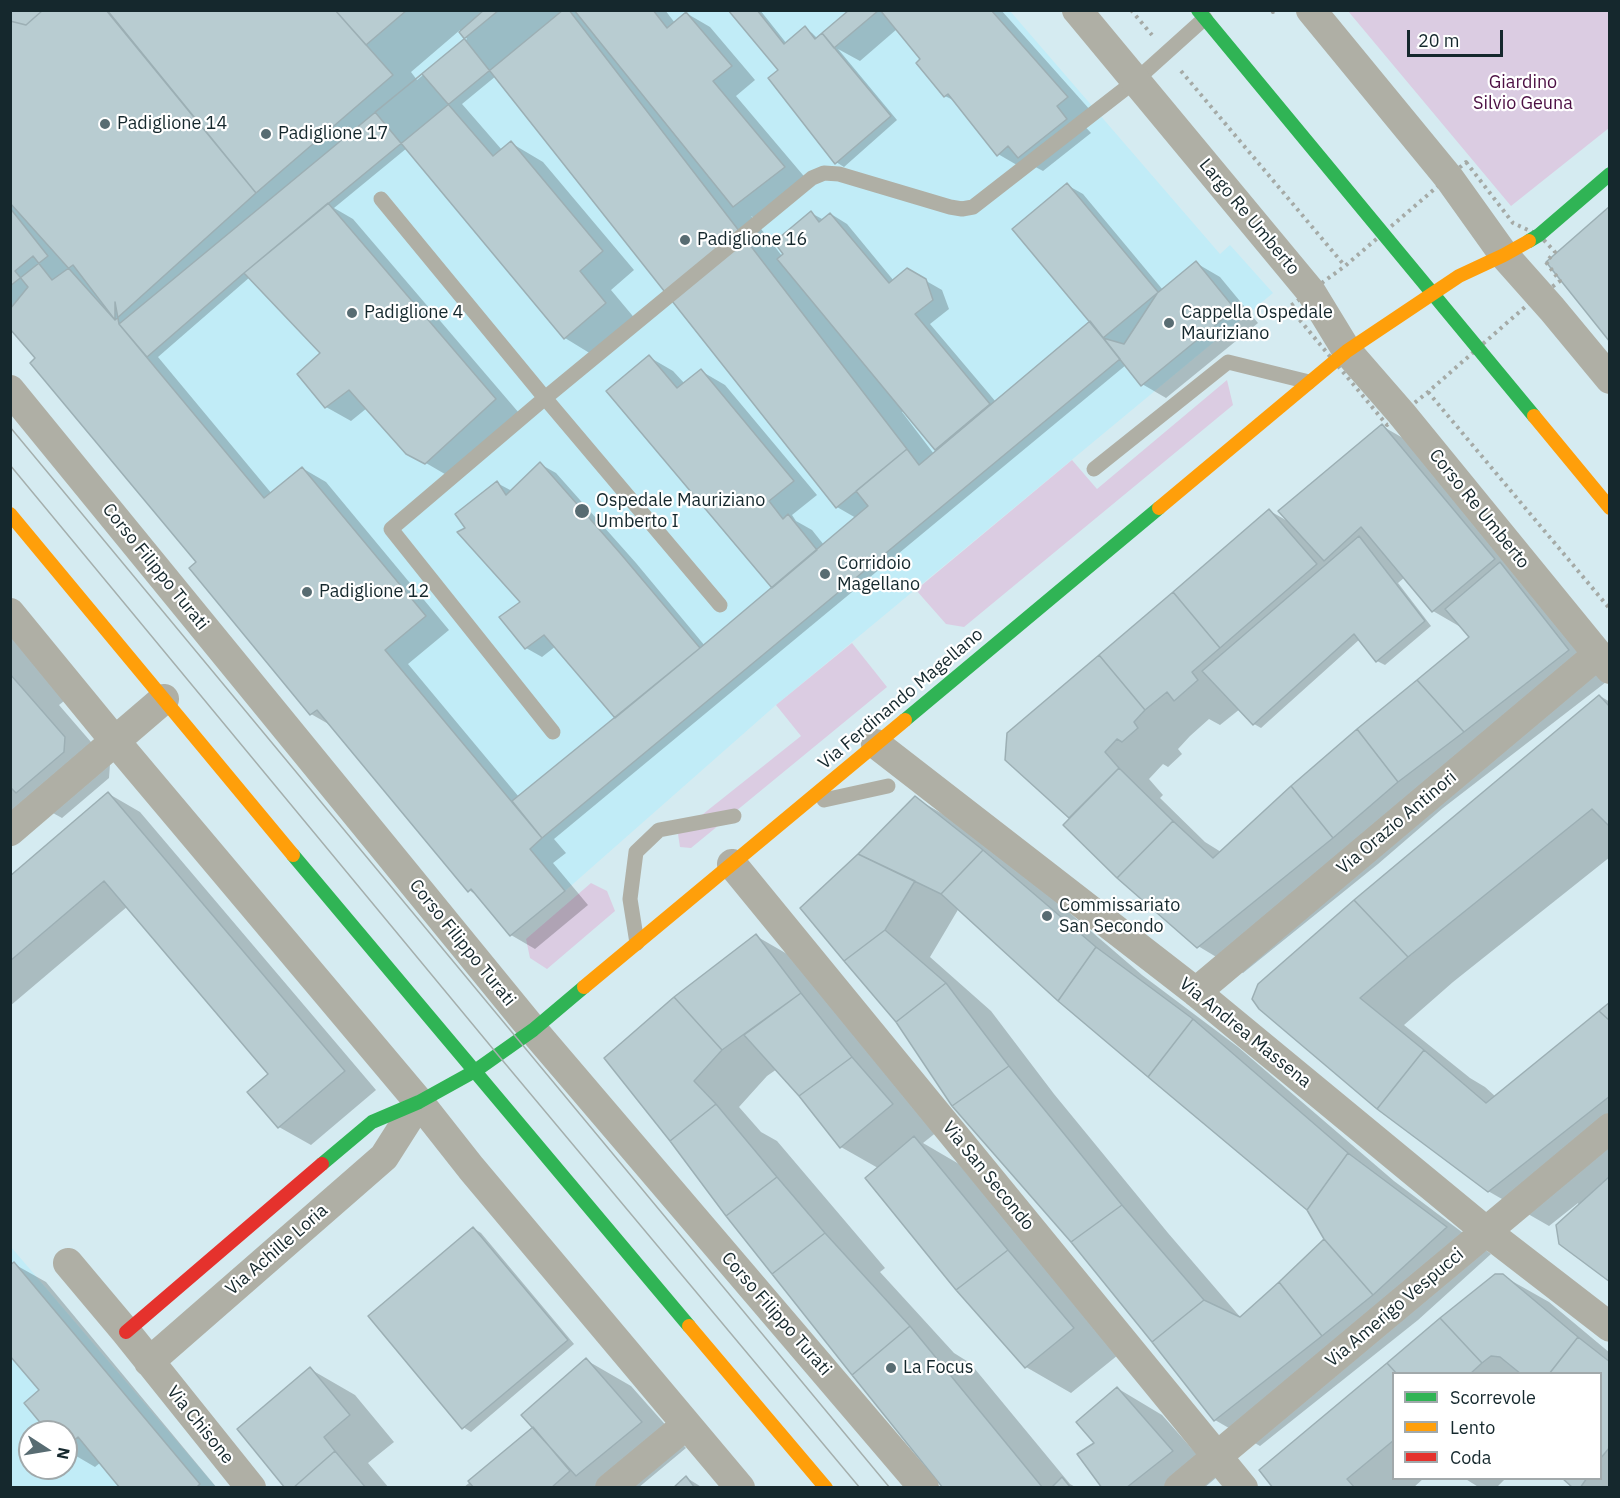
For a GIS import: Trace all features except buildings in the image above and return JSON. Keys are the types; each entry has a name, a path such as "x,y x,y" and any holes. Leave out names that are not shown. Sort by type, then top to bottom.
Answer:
{"street":[{"name":"Largo Re Umberto","path":"1077,10 1311,292 1347,351"},
{"path":"1311,10 1449,178 1504,255 1610,379"},
{"path":"1201,14 1610,508"},
{"path":"1347,351 1459,276 1504,255 1539,235 1610,174"},
{"name":"Via Ferdinando Magellano","path":"475,1071 533,1030 1347,351"},
{"name":"Corso Re Umberto","path":"1347,351 1401,413 1604,662"},
{"name":"Corso Filippo Turati","path":"10,390 533,1030 924,1488"},
{"path":"10,514 521,1128 826,1488"},
{"path":"10,613 740,1488"},
{"name":"Via Orazio Antinori","path":"1196,992 1604,662"},
{"path":"10,831 164,699"},
{"name":"Via Andrea Massena","path":"876,744 1196,992 1487,1232 1610,1327"},
{"name":"Via San Secondo","path":"732,864 1243,1488"},
{"name":"Via Achille Loria","path":"126,1332 372,1122 419,1102 475,1071"},
{"name":"Via Achille Loria","path":"149,1362 384,1157 419,1102"},
{"name":"Via Amerigo Vespucci","path":"1179,1488 1610,1128"},
{"path":"68,1263 149,1362"},
{"name":"Via Chisone","path":"149,1362 251,1488"},
{"path":"609,1488 686,1425"}],"lane":[{"path":"553,732 391,529 545,398 812,178 824,173 839,174 950,207 962,209 973,207 1135,81 1166,53 1201,14"},
{"path":"381,199 720,605"},
{"path":"1094,469 1228,362 1309,382"},
{"path":"824,800 888,786"},
{"path":"637,943 630,899 636,852 659,830 734,816"}],"path":[{"path":"1131,10 1345,266"},
{"path":"1428,392 1610,609"}],"shaded area":[{"name":"Ospedale Mauriziano Umberto I","path":"10,11 1010,11 1220,254 1230,245 1273,293 776,705 565,891 510,936 471,889 468,892 317,710 310,715 189,568 196,562 30,363 35,358 11,329"},
{"path":"11,1247 216,1487 11,1487"}],"green space":[{"name":"Giardino Silvio Geuna","path":"1348,11 1609,11 1609,128 1511,206"},
{"path":"1227,380 1233,405 964,627 946,624 916,590 1072,460 1097,489"},
{"path":"852,643 887,687 691,848 680,847 678,834 801,736 776,705"},
{"path":"591,883 607,891 615,911 547,969 530,958 526,939"}],"tram line":[{"path":"10,427 890,1488"},
{"path":"10,465 860,1488"}],"traffic: fast":[{"path":"1198,10 1534,416"},
{"path":"1529,241 1610,174"},
{"path":"905,720 1159,508"},
{"path":"293,855 689,1326"},
{"path":"322,1164 372,1122 419,1102 475,1071 533,1030 584,987"}],"traffic: slow":[{"path":"1159,508 1347,351 1459,276 1529,241"},
{"path":"1534,416 1610,508"},
{"path":"10,514 293,855"},
{"path":"584,987 905,720"},
{"path":"689,1326 826,1488"}],"traffic: jam":[{"path":"126,1332 322,1164"}],"place":[{"name":"Padiglione 14","path":"105,124"},
{"name":"Padiglione 17","path":"266,134"},
{"name":"Padiglione 16","path":"685,240"},
{"name":"Padiglione 4","path":"352,313"},
{"name":"Cappella Ospedale Mauriziano","path":"1169,323"},
{"name":"Ospedale Mauriziano Umberto I","path":"582,511"},
{"name":"Corridoio Magellano","path":"825,574"},
{"name":"Padiglione 12","path":"307,592"},
{"name":"Commissariato San Secondo","path":"1047,916"},
{"name":"La Focus","path":"891,1368"}]}
